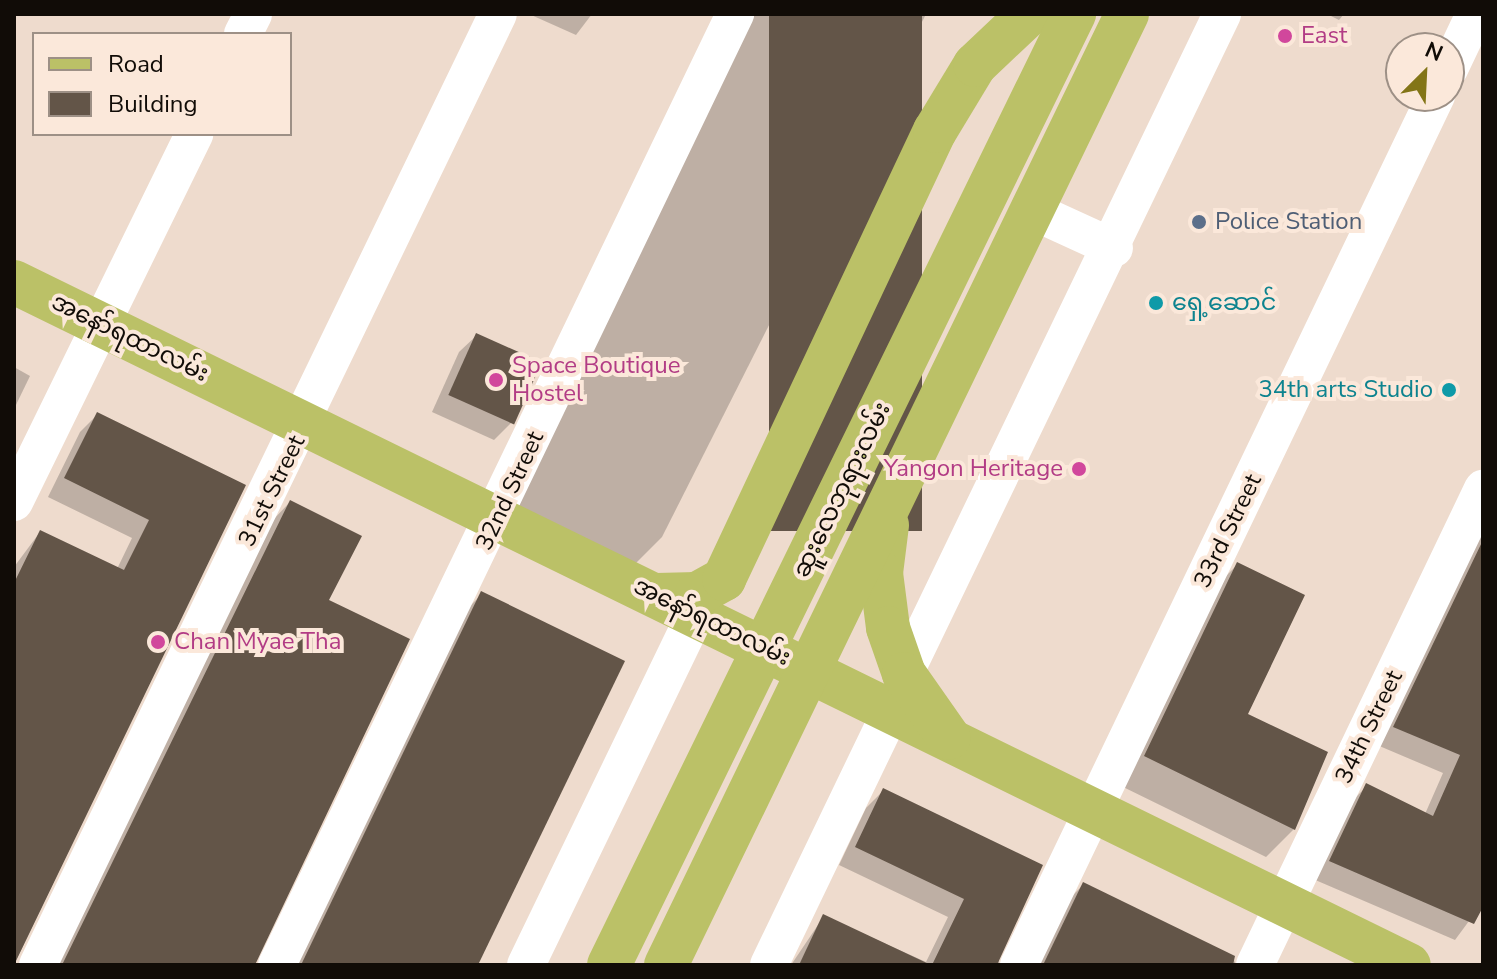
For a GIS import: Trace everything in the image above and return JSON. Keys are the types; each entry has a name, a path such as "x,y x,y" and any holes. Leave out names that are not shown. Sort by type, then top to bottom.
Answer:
{"main road":[{"path":"657,595 697,594 724,579 935,131 975,65 1029,14"},
{"name":"ဆူးလေဘုရားလမ်း","path":"609,965 1074,14"},
{"path":"1120,30 1153,14"},
{"name":"ဆူးလေဘုရားလမ်း","path":"666,965 892,493 1120,30"},
{"name":"အနော်ရထာလမ်း","path":"14,282 809,670 898,693"},
{"path":"892,493 881,573 898,693 951,740 1409,965"}],"street":[{"path":"244,32 253,14"},
{"name":"31st Street","path":"38,965 305,425 498,14"},
{"name":"32nd Street","path":"277,965 498,518 735,14"},
{"path":"769,965 1114,248 1222,14"},
{"path":"1465,35 1475,14"},
{"name":"33rd Street","path":"1019,965 1428,112"},
{"path":"14,502 193,136"},
{"path":"1033,211 1114,248"},
{"name":"34th Street","path":"1255,965 1483,489"},
{"path":"526,965 696,614"}],"building":[{"path":"769,14 922,14 922,531 769,531"},
{"name":"Space Boutique Hostel","path":"476,333 542,362 514,424 448,395"},
{"path":"97,412 246,485 14,965 14,583 40,530 124,570 149,520 64,478"},
{"path":"290,500 362,536 329,600 410,639 255,965 62,965"},
{"path":"1483,540 1483,907 1474,924 1329,861 1366,783 1433,816 1460,755 1393,727"},
{"path":"1237,562 1305,595 1248,714 1328,752 1295,830 1144,756"},
{"path":"481,591 625,661 478,965 301,965"},
{"path":"883,788 1043,865 997,965 932,965 964,899 855,847"},
{"path":"1083,882 1235,956 1233,965 1043,965"},
{"path":"823,914 931,965 799,965"}],"place":[{"name":"East","path":"1285,36"},
{"name":"Police Station","path":"1199,222"},
{"name":"ရှေ့ဆောင်","path":"1156,303"},
{"name":"Space Boutique Hostel","path":"496,380"},
{"name":"34th arts Studio","path":"1449,390"},
{"name":"Yangon Heritage","path":"1079,469"},
{"name":"Chan Myae Tha","path":"158,642"}]}
